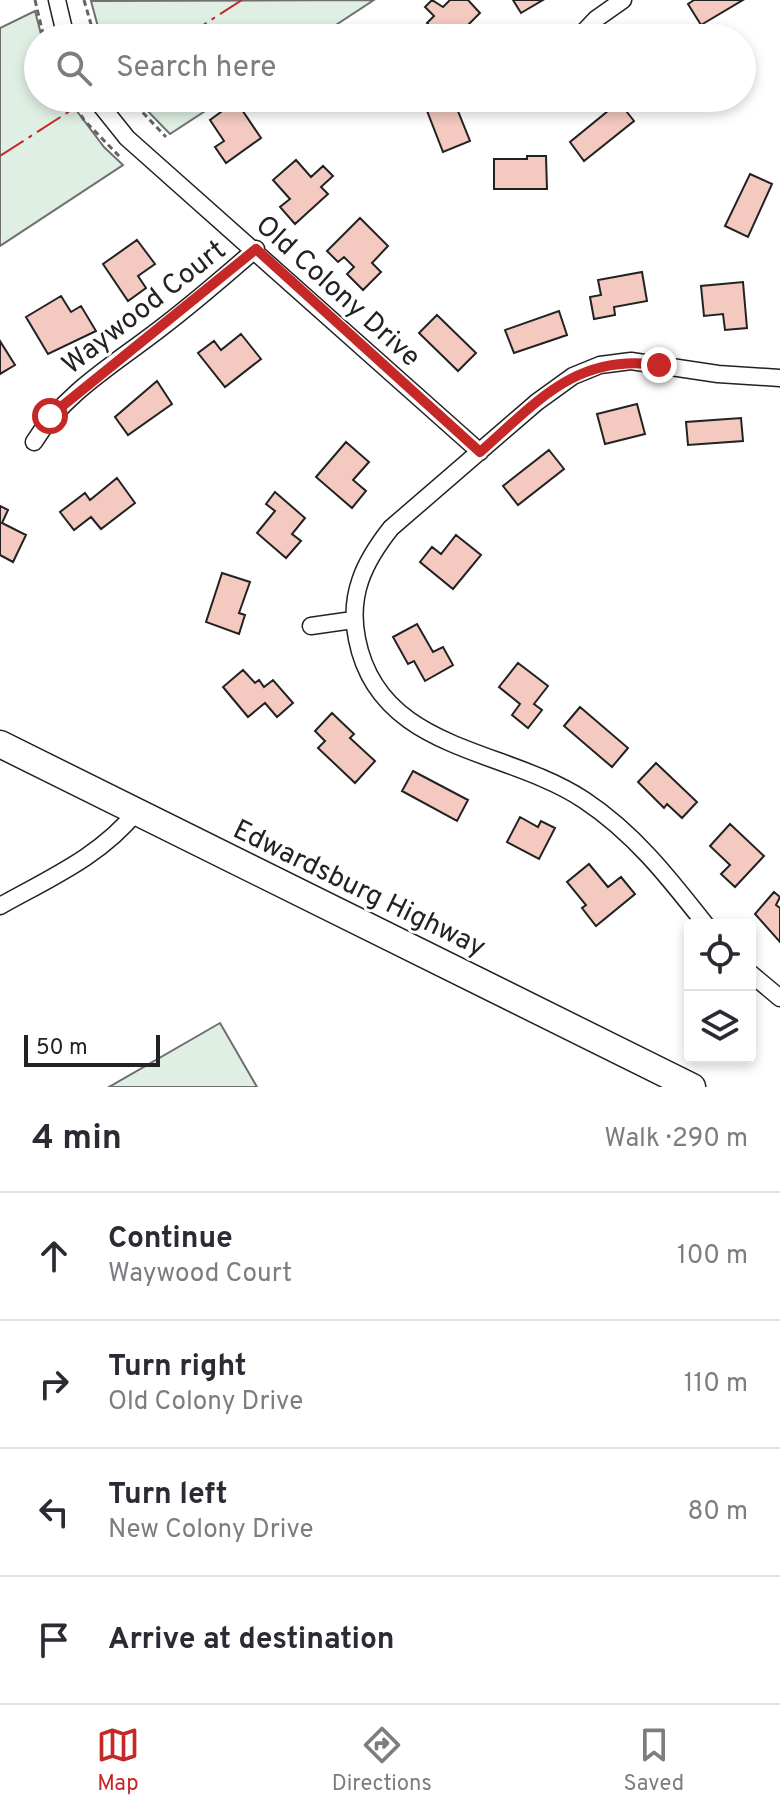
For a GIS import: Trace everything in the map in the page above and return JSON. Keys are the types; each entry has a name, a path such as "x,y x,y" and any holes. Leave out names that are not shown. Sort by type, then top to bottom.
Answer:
{"main road":[{"name":"Edwardsburg Highway","path":"0,744 692,1087"}],"street":[{"path":"57,0 63,24"},
{"path":"591,24 623,0"},
{"name":"Old Colony Drive","path":"106,112 127,138 256,249 480,452"},
{"name":"Waywood Court","path":"34,442 50,416 70,398 174,318 256,249"},
{"path":"701,919 666,873 623,829 581,798 428,733 395,712 374,686 359,651 353,620 357,585 371,553 391,528 537,402 573,376 600,365 631,361 718,374 780,378"},
{"path":"311,626 353,620"},
{"path":"0,906 93,854 119,834 136,812"},
{"path":"756,978 780,998"}],"path":[{"path":"35,0 41,24"},
{"path":"84,0 91,24"},
{"path":"79,112 121,157"},
{"path":"142,112 166,137"}],"green space":[{"path":"374,0 337,24 97,24 91,1"},
{"path":"35,11 38,24 24,24 24,112 78,112 104,147 123,165 0,246 0,28"},
{"path":"149,112 204,112 170,134"},
{"path":"220,1023 257,1087 109,1087"}],"building":[{"path":"432,0 443,7 450,0 468,0 480,13 469,24 428,24 434,16 425,7"},
{"path":"513,0 543,0 521,13"},
{"path":"694,0 743,0 703,24 688,4"},
{"path":"221,112 243,112 261,138 226,163 215,147 224,141 210,120"},
{"path":"427,112 458,112 470,141 443,152"},
{"path":"607,112 627,112 634,121 584,161 570,142"},
{"path":"527,156 546,156 547,189 494,189 494,159 527,159"},
{"path":"296,160 311,177 323,166 333,176 321,187 328,194 295,224 280,207 290,199 273,180"},
{"path":"750,174 772,184 748,237 725,226"},
{"path":"360,218 388,246 372,263 381,272 363,290 347,274 354,267 344,257 338,262 327,251"},
{"path":"137,240 155,264 138,276 146,288 128,301 103,264"},
{"path":"642,272 647,301 614,307 615,315 594,319 590,297 601,295 598,280"},
{"path":"743,282 747,328 725,330 723,314 704,316 701,286"},
{"path":"61,296 71,312 81,306 96,331 48,354 26,317"},
{"path":"559,311 567,335 514,353 505,330"},
{"path":"437,315 476,353 458,371 419,333"},
{"path":"241,334 261,359 225,387 198,353 214,341 221,350"},
{"path":"0,341 15,365 0,374"},
{"path":"157,381 172,404 128,435 115,417"},
{"path":"637,404 645,434 605,444 597,414"},
{"path":"741,418 743,441 688,445 686,422"},
{"path":"346,442 369,462 353,480 366,491 352,508 316,477"},
{"path":"549,450 564,469 518,505 503,486"},
{"path":"117,478 135,503 101,529 91,517 74,530 60,512 85,493 90,500"},
{"path":"275,492 305,518 292,534 301,541 286,558 257,533 275,511 266,504"},
{"path":"0,506 8,510 2,523 26,535 13,562 0,555"},
{"path":"456,535 481,555 453,589 420,562 432,547 441,554"},
{"path":"222,573 250,582 239,613 245,615 239,634 206,622"},
{"path":"417,624 433,652 443,647 453,665 425,681 414,661 408,664 393,637"},
{"path":"518,663 548,686 534,704 542,710 528,728 512,715 520,704 499,687"},
{"path":"243,670 255,683 259,680 264,687 273,680 293,703 277,717 265,703 248,717 223,687"},
{"path":"580,707 628,748 612,767 564,726"},
{"path":"332,713 354,734 350,738 375,761 355,783 318,748 325,741 315,731"},
{"path":"656,763 697,802 682,818 667,804 664,808 638,782"},
{"path":"413,771 468,800 457,821 402,791"},
{"path":"520,817 538,827 541,821 555,828 539,859 507,842"},
{"path":"730,824 764,856 735,887 721,874 730,865 710,846"},
{"path":"589,864 608,887 621,877 635,894 596,926 582,908 586,905 567,882"},
{"path":"774,892 780,897 776,905 780,908 780,942 755,914"}],"power":[{"path":"205,24 242,0"},
{"path":"0,156 68,112"}],"route":[{"path":"50,416 256,249 480,452 537,402 573,376 600,365 631,361 659,365"}]}
